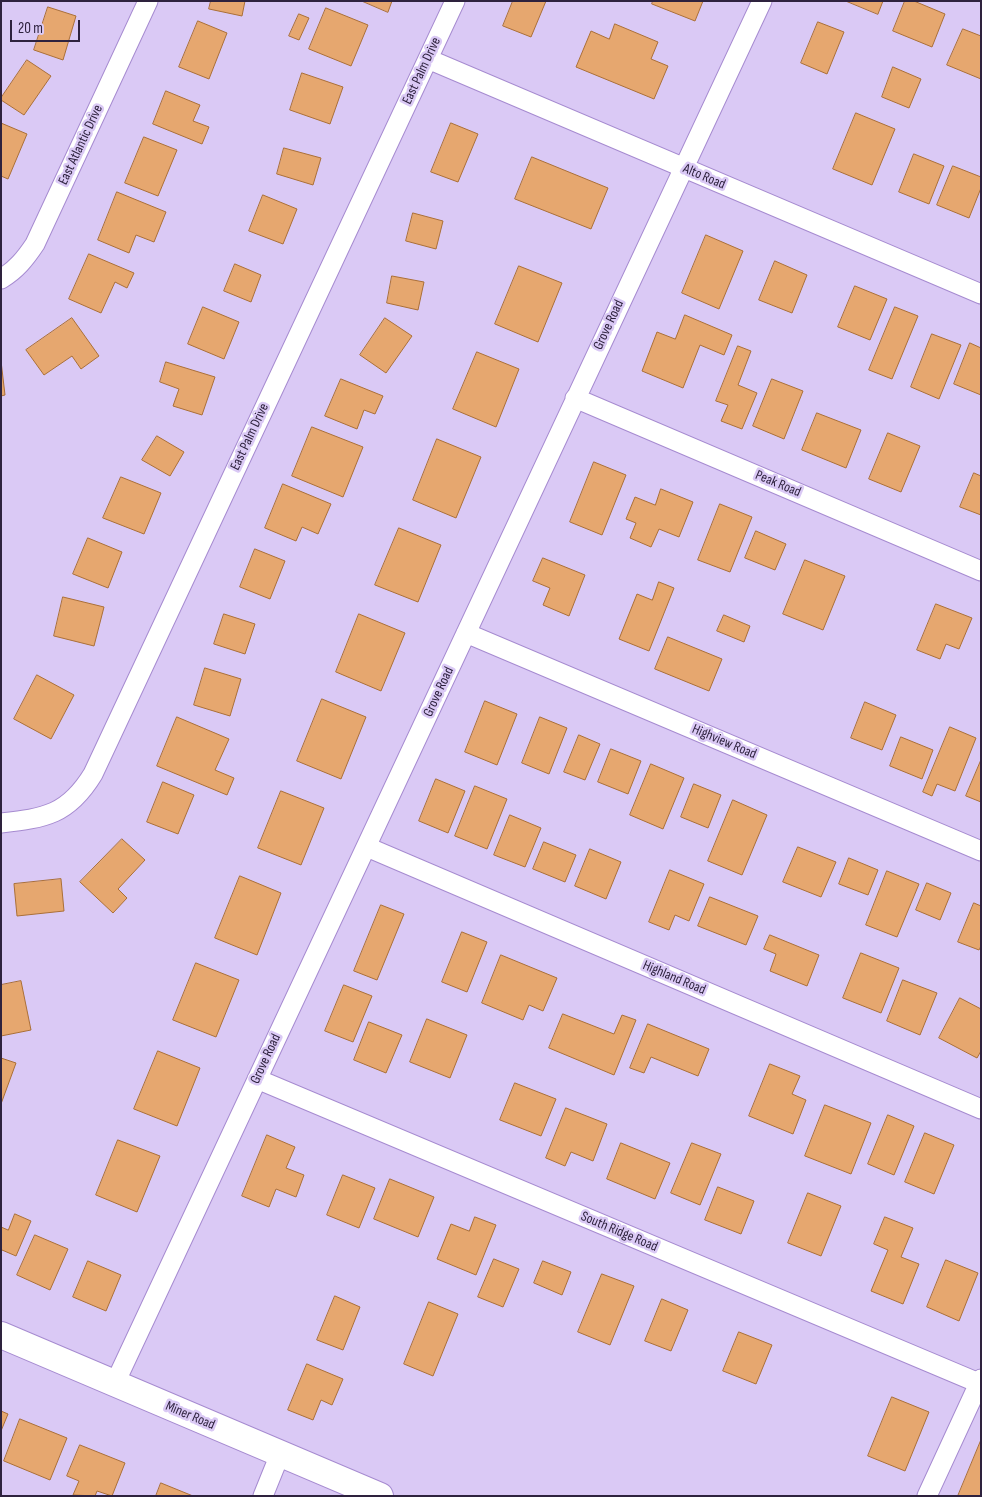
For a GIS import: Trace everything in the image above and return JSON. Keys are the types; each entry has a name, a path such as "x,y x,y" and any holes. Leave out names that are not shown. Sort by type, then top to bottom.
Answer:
{"street":[{"name":"East Atlantic Drive","path":"1,279 13,272 26,259 35,244 148,1"},
{"name":"East Palm Drive","path":"1,823 38,818 55,812 71,803 83,790 93,774 455,1"},
{"name":"Grove Road","path":"115,1384 762,1"},
{"name":"Alto Road","path":"428,59 981,294"},
{"name":"Peak Road","path":"575,398 981,571"},
{"name":"Highview Road","path":"466,633 981,851"},
{"name":"Highland Road","path":"367,847 981,1109"},
{"name":"South Ridge Road","path":"257,1079 980,1382"},
{"name":"Miner Road","path":"1,1335 380,1496"},
{"path":"927,1496 980,1382"},
{"path":"264,1496 280,1454"}],"building":[{"path":"211,1 245,1 242,16 209,9"},
{"path":"362,1 392,1 388,12"},
{"path":"513,1 546,1 531,37 503,26"},
{"path":"653,1 703,1 695,21 652,4"},
{"path":"846,1 883,1 878,14"},
{"path":"905,1 914,1 945,14 932,47 893,31"},
{"path":"48,7 76,16 63,60 34,50"},
{"path":"326,8 368,25 351,66 309,49"},
{"path":"299,14 309,18 299,40 289,36"},
{"path":"198,21 227,33 209,79 179,67"},
{"path":"818,22 844,32 827,74 801,63"},
{"path":"615,24 658,42 651,59 668,66 654,99 576,67 591,31 609,39"},
{"path":"963,29 981,36 981,79 947,65"},
{"path":"27,60 51,76 24,115 1,100 1,98"},
{"path":"893,67 921,79 909,108 882,97"},
{"path":"302,73 343,87 330,124 290,110"},
{"path":"166,91 200,105 193,121 209,127 202,144 153,124"},
{"path":"856,113 895,129 872,185 833,169"},
{"path":"1,123 27,134 8,179 1,176"},
{"path":"451,123 478,134 458,182 431,172"},
{"path":"144,137 177,150 158,196 125,183"},
{"path":"284,148 321,158 313,185 277,174"},
{"path":"914,154 944,166 929,204 899,192"},
{"path":"532,157 608,188 591,229 515,199"},
{"path":"953,166 981,177 981,188 969,218 937,205"},
{"path":"117,192 166,212 154,242 136,235 129,253 98,240"},
{"path":"263,195 297,209 283,244 249,231"},
{"path":"413,213 443,221 436,249 406,241"},
{"path":"706,235 743,251 719,309 682,293"},
{"path":"89,254 134,273 127,288 115,282 101,313 69,299"},
{"path":"775,261 807,275 792,313 759,300"},
{"path":"235,264 261,275 251,302 224,291"},
{"path":"519,266 562,283 538,342 495,324"},
{"path":"392,276 424,282 418,310 387,303"},
{"path":"855,286 887,299 870,340 838,327"},
{"path":"203,307 239,322 224,359 188,344"},
{"path":"895,307 918,316 892,379 869,370"},
{"path":"685,315 732,335 724,355 700,345 683,388 642,371 657,332 675,339"},
{"path":"72,318 99,356 81,369 72,356 44,375 26,350"},
{"path":"385,318 412,336 386,373 360,355"},
{"path":"932,334 961,345 939,399 911,387"},
{"path":"970,343 981,348 981,395 954,384"},
{"path":"738,346 751,351 738,385 757,393 742,429 721,421 728,405 716,401"},
{"path":"477,352 519,369 496,427 453,409"},
{"path":"1,361 5,395 1,396"},
{"path":"166,362 215,377 202,415 173,406 179,389 160,382"},
{"path":"341,379 383,396 375,414 364,410 357,429 325,416"},
{"path":"772,379 803,391 784,439 753,426"},
{"path":"817,413 861,430 846,468 802,450"},
{"path":"312,427 363,447 343,497 292,476"},
{"path":"888,433 920,446 901,492 869,479"},
{"path":"157,436 184,452 170,476 142,460"},
{"path":"437,439 481,457 456,518 413,500"},
{"path":"594,462 626,475 602,535 570,522"},
{"path":"974,473 981,476 981,515 960,507"},
{"path":"121,477 161,493 144,534 103,518"},
{"path":"283,484 331,504 318,534 302,527 296,541 265,528"},
{"path":"661,489 693,502 679,537 659,529 651,547 630,538 636,523 626,519 635,497 655,505"},
{"path":"720,504 752,517 730,572 698,560"},
{"path":"399,528 441,545 418,602 375,585"},
{"path":"756,531 786,544 775,570 745,558"},
{"path":"88,538 122,552 108,588 73,574"},
{"path":"255,549 285,561 270,599 240,587"},
{"path":"543,558 585,575 569,616 543,605 550,588 533,581"},
{"path":"805,560 845,576 823,630 783,614"},
{"path":"659,582 674,588 649,651 619,639 637,594 652,600"},
{"path":"63,597 104,607 94,646 54,636"},
{"path":"936,604 972,618 959,649 946,644 940,659 917,650"},
{"path":"224,614 255,624 245,654 214,644"},
{"path":"359,614 405,633 381,691 336,672"},
{"path":"724,615 750,626 744,642 717,631"},
{"path":"668,637 722,659 709,691 655,669"},
{"path":"205,668 241,679 230,716 194,705"},
{"path":"37,675 74,695 51,739 14,719"},
{"path":"322,699 366,717 341,779 297,761"},
{"path":"485,701 517,714 497,765 465,752"},
{"path":"865,702 896,715 882,750 851,738"},
{"path":"177,717 229,739 215,770 234,778 227,795 157,766"},
{"path":"540,717 567,728 549,774 522,763"},
{"path":"950,727 976,738 955,791 937,784 932,796 923,792"},
{"path":"579,735 600,744 585,780 564,772"},
{"path":"901,737 933,750 922,779 890,766"},
{"path":"611,749 641,761 628,794 598,782"},
{"path":"981,760 981,802 966,796"},
{"path":"651,764 684,778 663,829 630,815"},
{"path":"436,779 465,791 448,833 419,821"},
{"path":"163,782 194,795 178,834 147,822"},
{"path":"694,784 721,795 708,828 681,817"},
{"path":"475,786 507,799 487,849 455,836"},
{"path":"281,791 324,808 301,865 258,848"},
{"path":"733,800 767,815 742,875 708,861"},
{"path":"510,815 541,828 525,867 494,855"},
{"path":"122,839 145,860 118,889 127,898 113,913 80,882"},
{"path":"544,842 576,855 565,882 533,869"},
{"path":"798,847 836,862 821,897 783,882"},
{"path":"590,849 621,862 606,899 575,886"},
{"path":"849,858 878,870 868,895 839,884"},
{"path":"670,870 704,884 689,921 675,915 669,930 649,922"},
{"path":"887,871 919,884 897,937 866,925"},
{"path":"240,876 281,893 257,955 215,938"},
{"path":"61,879 64,911 17,916 14,884"},
{"path":"927,883 951,893 940,920 916,910"},
{"path":"710,897 758,916 746,945 698,926"},
{"path":"974,903 981,906 981,946 979,950 958,942"},
{"path":"381,905 404,914 377,980 354,971"},
{"path":"462,932 487,942 467,992 442,982"},
{"path":"770,935 819,955 807,986 770,971 776,954 764,949"},
{"path":"861,953 899,968 881,1013 843,998"},
{"path":"501,955 557,978 543,1011 529,1005 523,1020 482,1003"},
{"path":"196,963 239,980 216,1037 173,1020"},
{"path":"903,980 937,993 920,1035 887,1021"},
{"path":"21,981 31,1030 1,1036 1,985"},
{"path":"344,985 372,996 353,1042 325,1031"},
{"path":"960,998 981,1009 981,1051 977,1058 939,1038"},
{"path":"563,1014 614,1034 622,1015 636,1020 614,1075 549,1048"},
{"path":"427,1019 467,1035 450,1078 410,1062"},
{"path":"369,1022 402,1035 386,1073 354,1060"},
{"path":"648,1024 709,1049 698,1076 651,1057 644,1073 630,1068"},
{"path":"158,1051 200,1068 177,1126 134,1109"},
{"path":"1,1058 16,1063 1,1104"},
{"path":"770,1064 800,1076 792,1094 806,1100 793,1134 749,1116"},
{"path":"515,1083 556,1099 541,1136 500,1120"},
{"path":"825,1105 871,1123 851,1174 805,1156"},
{"path":"566,1108 607,1124 593,1161 571,1152 565,1166 546,1158"},
{"path":"888,1115 914,1126 894,1175 868,1164"},
{"path":"925,1133 954,1145 934,1194 905,1182"},
{"path":"267,1135 295,1147 286,1168 304,1175 296,1197 276,1189 269,1207 242,1196"},
{"path":"118,1140 160,1156 137,1212 96,1195"},
{"path":"621,1143 670,1163 655,1199 607,1179"},
{"path":"692,1143 721,1154 700,1205 671,1193"},
{"path":"343,1175 375,1188 359,1228 327,1215"},
{"path":"390,1179 434,1197 418,1237 374,1219"},
{"path":"718,1187 754,1201 741,1234 705,1220"},
{"path":"808,1193 841,1206 821,1256 788,1243"},
{"path":"15,1214 31,1221 16,1256 2,1250 1,1252 1,1227 8,1230"},
{"path":"475,1217 496,1225 476,1275 437,1259 451,1224 469,1231"},
{"path":"885,1217 913,1228 901,1257 919,1264 903,1304 871,1291 888,1250 874,1244"},
{"path":"35,1235 68,1249 50,1290 17,1275"},
{"path":"494,1259 519,1269 503,1307 478,1297"},
{"path":"946,1260 978,1273 959,1321 927,1307"},
{"path":"88,1261 121,1275 106,1311 73,1297"},
{"path":"543,1261 571,1272 562,1295 534,1283"},
{"path":"602,1274 634,1286 610,1345 578,1332"},
{"path":"335,1296 360,1307 343,1350 317,1340"},
{"path":"662,1299 688,1310 671,1351 645,1341"},
{"path":"429,1302 458,1314 433,1376 404,1364"},
{"path":"739,1332 772,1345 756,1384 723,1371"},
{"path":"307,1364 343,1379 332,1405 321,1400 313,1420 288,1410"},
{"path":"892,1397 929,1412 905,1471 868,1456"},
{"path":"1,1411 8,1414 1,1431"},
{"path":"20,1419 67,1438 50,1480 4,1461"},
{"path":"981,1440 981,1496 958,1496"},
{"path":"80,1445 125,1463 112,1496 97,1491 95,1496 73,1495 79,1481 67,1476"},
{"path":"161,1483 193,1496 156,1496"}]}
